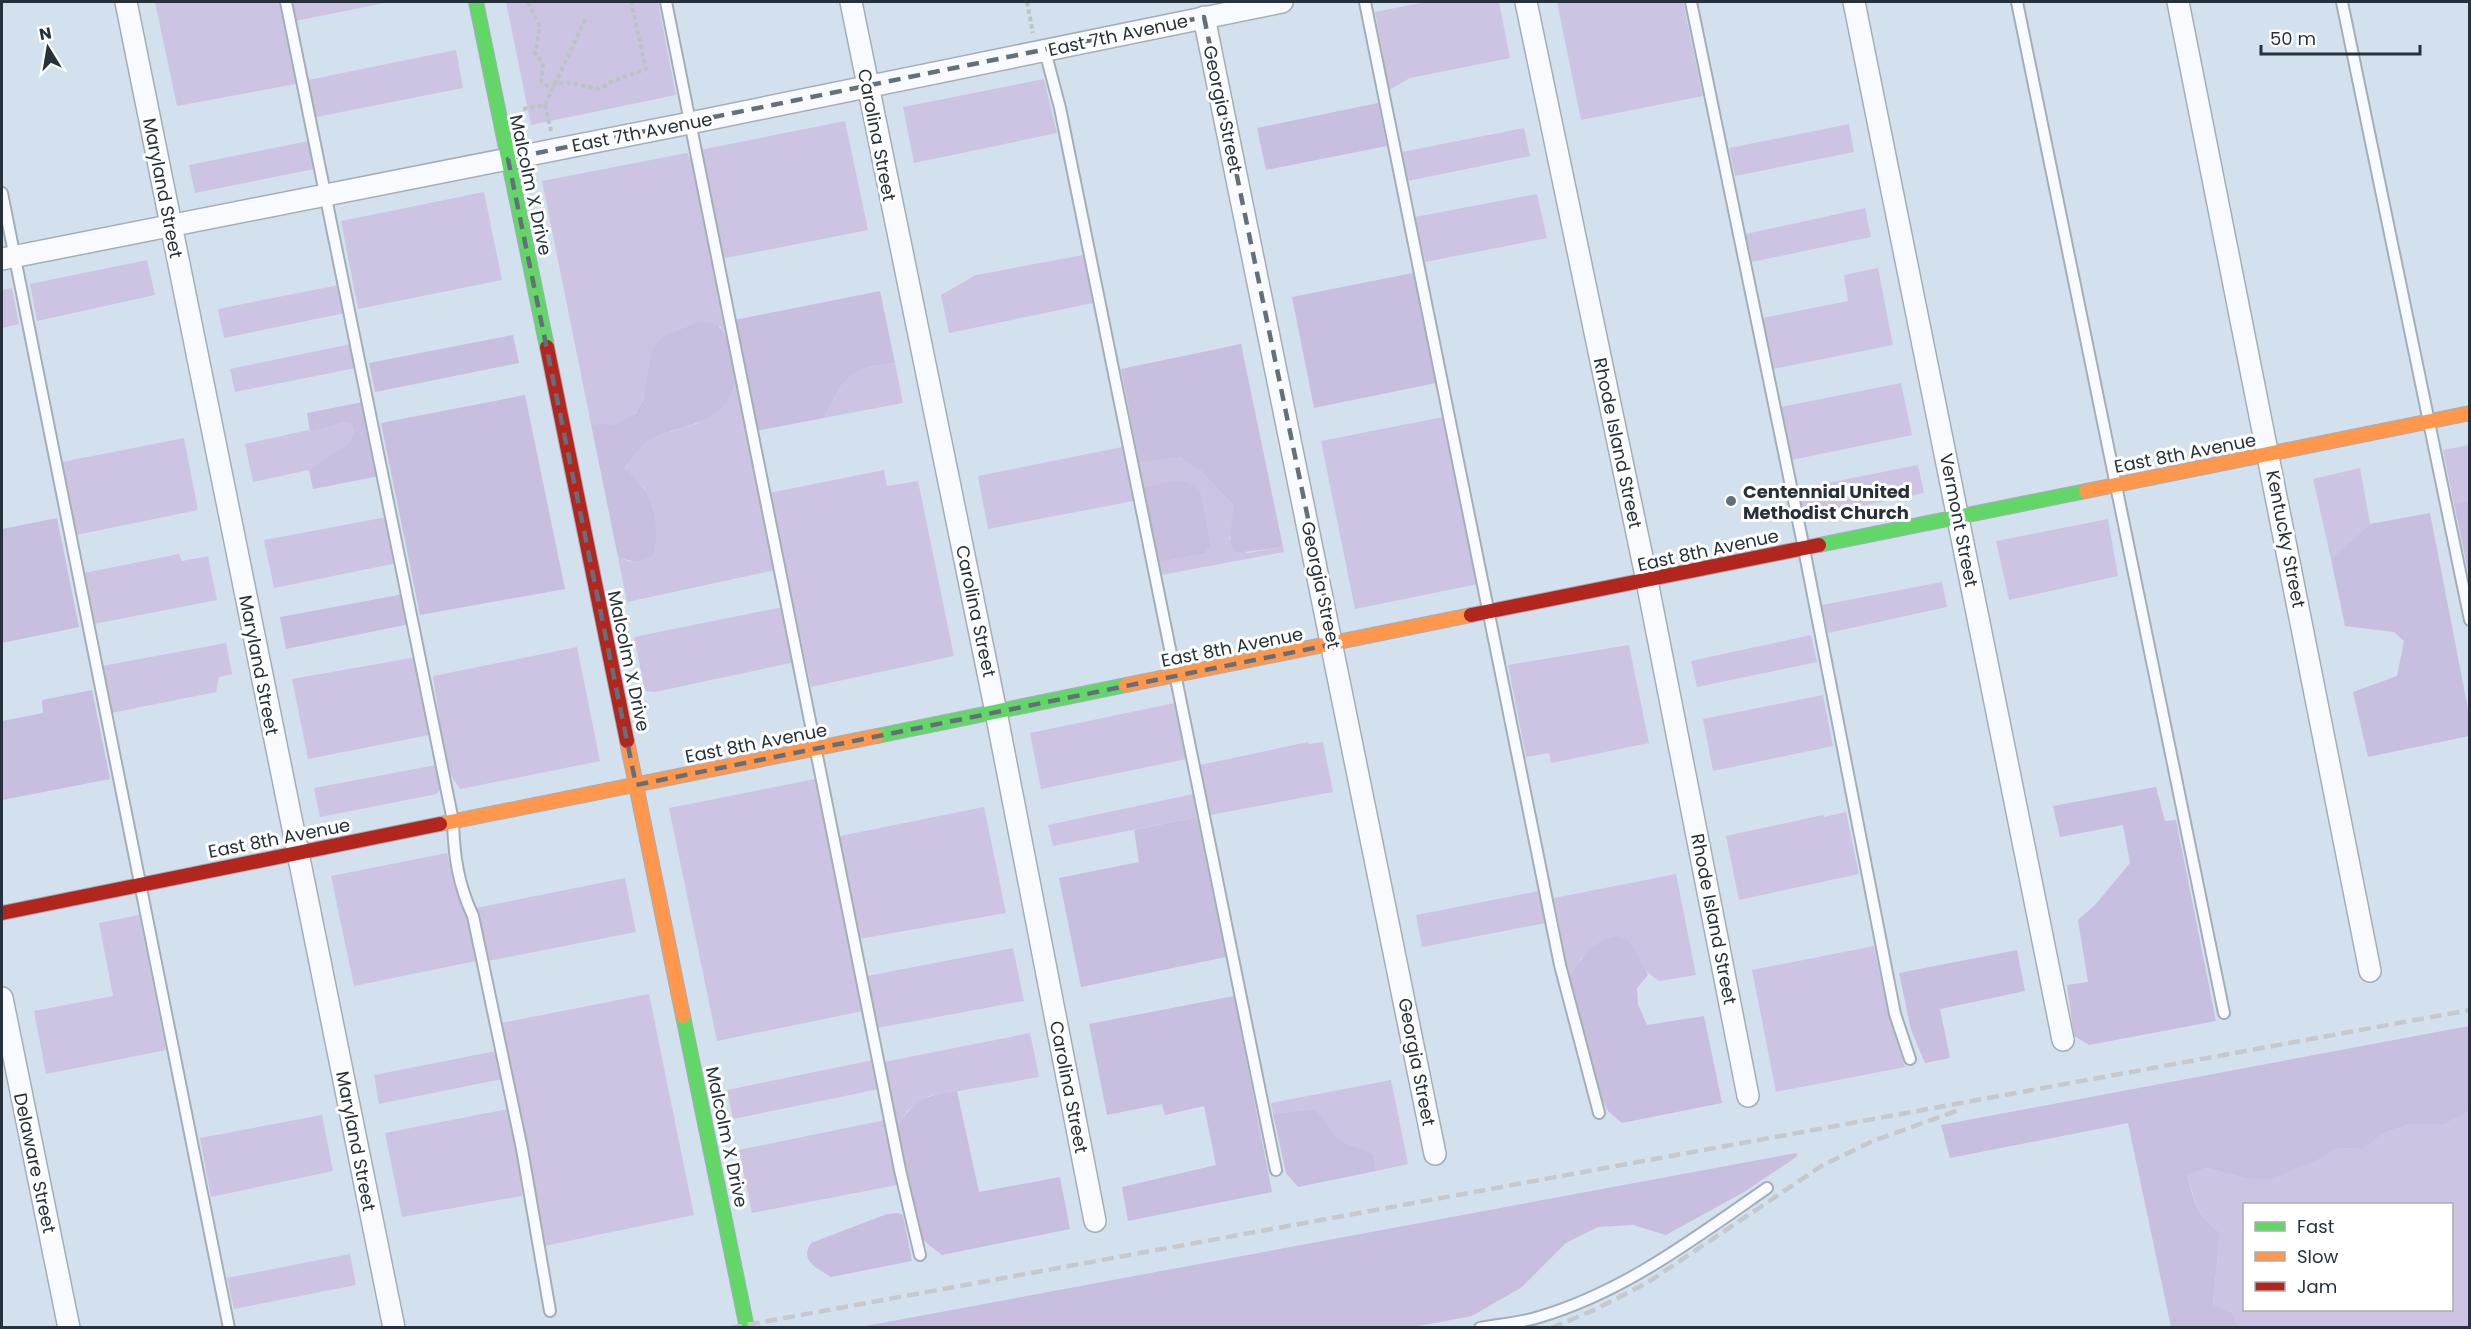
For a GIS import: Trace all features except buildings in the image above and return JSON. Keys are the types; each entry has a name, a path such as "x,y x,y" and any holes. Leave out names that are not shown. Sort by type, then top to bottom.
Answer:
{"street":[{"name":"Maryland Street","path":"126,2 394,1328"},
{"name":"Malcolm X Drive","path":"476,2 747,1328"},
{"name":"Carolina Street","path":"851,2 996,712 1095,1221"},
{"name":"East 7th Avenue","path":"8,258 327,196 1282,2"},
{"name":"Rhode Island Street","path":"1527,2 1647,581 1748,1096"},
{"name":"Vermont Street","path":"1854,2 2063,1040"},
{"name":"Kentucky Street","path":"2178,2 2370,971"},
{"name":"Georgia Street","path":"1204,17 1334,644 1435,1154"},
{"name":"East 8th Avenue","path":"2,913 2469,413"},
{"name":"Delaware Street","path":"2,998 69,1328"}],"lane":[{"path":"286,2 453,821 454,862 462,894 473,916 522,1149 550,1311"},
{"path":"666,2 900,1170 920,1255"},
{"path":"1365,2 1560,965 1599,1113"},
{"path":"1691,2 1804,549 1895,1014 1910,1059"},
{"path":"2017,2 2224,1013"},
{"path":"2342,2 2469,620"},
{"path":"1045,51 1060,108 1276,1170"},
{"path":"2,193 8,258 141,884 229,1328"},
{"path":"1480,1328 1538,1318 1580,1303 1658,1263 1767,1188"}],"path":[{"path":"528,2 540,26 535,53 543,64 540,78 548,86 574,82 599,89 613,81 646,69 631,2"},
{"path":"1027,2 1033,33"},
{"path":"523,109 545,105 586,18"}],"highlighted area":[{"path":"1204,17 1334,644 636,785 508,159"}],"shaded area":[{"path":"155,2 279,2 296,84 177,106"},
{"path":"291,2 390,2 295,21"},
{"path":"506,2 658,2 676,95 531,125"},
{"path":"1426,2 1499,2 1510,58 1410,78 1389,90 1375,12"},
{"path":"1557,2 1683,2 1703,96 1581,120"},
{"path":"456,50 463,88 316,117 308,80"},
{"path":"1044,79 1057,133 914,163 903,107"},
{"path":"1378,103 1387,146 1266,170 1257,128"},
{"path":"845,121 868,230 721,259 700,150"},
{"path":"1849,124 1854,152 1735,176 1729,148"},
{"path":"1524,128 1530,156 1408,181 1402,152"},
{"path":"308,141 314,169 195,193 189,165"},
{"path":"687,153 691,160 726,333 720,326 650,365 642,401 638,409 625,422 610,426 591,424 542,181"},
{"path":"484,192 502,280 358,309 341,221"},
{"path":"1537,194 1547,238 1425,262 1415,217"},
{"path":"1865,208 1871,237 1752,262 1746,234"},
{"path":"1083,255 1093,303 949,333 941,295 976,275"},
{"path":"147,260 155,295 37,321 30,284"},
{"path":"1878,268 1893,345 1773,369 1763,318 1848,301 1844,275"},
{"path":"1413,273 1436,383 1314,408 1292,297"},
{"path":"339,285 345,313 224,338 218,309"},
{"path":"12,288 19,324 2,328 2,290"},
{"path":"880,291 895,363 866,368 849,377 837,393 824,418 756,431 734,320"},
{"path":"699,322 719,327 727,338 735,372 732,392 716,413 648,441 625,468 643,487 648,496 654,513 656,542 652,556 639,561 623,559 618,557 591,424 615,425 635,414 643,400 653,348 662,337"},
{"path":"513,335 519,363 375,392 369,363"},
{"path":"351,344 356,368 235,392 230,369"},
{"path":"1241,344 1283,547 1236,553 1232,548 1230,537 1234,505 1201,471 1180,457 1139,462 1121,369"},
{"path":"895,363 903,403 824,418 837,393 849,377 866,368"},
{"path":"735,375 776,570 627,602 618,557 630,562 656,546 652,513 645,489 625,469 639,448 651,438 698,423 727,400"},
{"path":"1901,383 1912,435 1792,460 1781,407"},
{"path":"525,395 565,589 420,615 381,423"},
{"path":"363,402 379,476 313,489 309,470 350,442 354,431 352,424 345,422 310,431 307,413"},
{"path":"1443,417 1478,584 1355,609 1321,441"},
{"path":"345,422 352,424 354,431 350,442 309,470 253,482 245,444"},
{"path":"184,438 198,510 76,535 62,462"},
{"path":"2469,445 2469,501 2454,504 2443,450"},
{"path":"1122,447 1133,501 988,529 978,476"},
{"path":"1179,457 1192,464 1218,486 1231,501 1234,514 1229,539 1247,553 1283,547 1284,552 1161,575 1159,562 1205,554 1211,545 1201,492 1171,481 1144,487 1139,462"},
{"path":"1918,465 1924,493 1804,518 1798,489"},
{"path":"2360,468 2370,524 2331,559 2313,479"},
{"path":"884,470 887,486 918,481 954,656 811,687 769,493"},
{"path":"1171,481 1188,482 1201,492 1211,545 1205,554 1159,562 1144,487"},
{"path":"2470,501 2469,576 2454,504"},
{"path":"2430,513 2469,714 2469,736 2368,757 2353,692 2397,676 2404,641 2394,632 2345,626 2331,559 2370,524"},
{"path":"387,517 397,563 274,588 264,540"},
{"path":"57,518 79,627 2,643 2,529"},
{"path":"2108,519 2118,576 2009,600 1996,541"},
{"path":"179,554 182,561 208,556 217,600 94,624 84,573"},
{"path":"1942,582 1947,607 1828,633 1822,605"},
{"path":"404,594 410,624 286,649 280,617"},
{"path":"783,607 795,662 655,692 645,691 634,637"},
{"path":"1811,635 1817,662 1697,687 1691,661"},
{"path":"226,643 232,674 219,677 216,692 111,713 102,666"},
{"path":"1629,645 1649,743 1551,763 1549,753 1526,757 1508,665"},
{"path":"577,647 600,761 460,789 445,762 433,676"},
{"path":"417,657 429,735 308,759 292,679"},
{"path":"92,690 110,779 2,800 2,721 43,713 42,700"},
{"path":"1823,695 1833,746 1713,771 1703,719"},
{"path":"1175,703 1186,759 1041,789 1030,733"},
{"path":"1308,742 1309,744 1323,742 1333,792 1210,815 1200,765"},
{"path":"436,765 441,788 437,794 320,817 314,788"},
{"path":"815,779 863,1011 717,1041 669,808"},
{"path":"2156,787 2165,821 2176,820 2216,1021 2089,1045 2074,1036 2067,985 2088,982 2078,920 2096,904 2130,863 2123,825 2060,837 2053,806"},
{"path":"1193,794 1197,817 1053,846 1048,825"},
{"path":"984,807 1006,913 859,939 840,836"},
{"path":"1846,812 1859,874 1739,900 1726,836"},
{"path":"1197,817 1226,957 1081,987 1059,878 1139,862 1134,830"},
{"path":"447,853 454,885 465,908 476,961 354,986 331,876"},
{"path":"1676,874 1696,975 1659,981 1643,969 1629,941 1582,957 1569,977 1554,898"},
{"path":"625,878 636,932 488,961 476,908"},
{"path":"1539,891 1546,923 1422,947 1416,915"},
{"path":"139,915 166,1050 46,1074 34,1011 113,996 99,923"},
{"path":"1619,936 1629,941 1648,975 1637,988 1638,1004 1647,1025 1704,1016 1722,1103 1622,1123 1608,1111 1602,1099 1569,977 1584,956 1596,945"},
{"path":"1874,946 1889,1016 1905,1067 1776,1092 1752,970"},
{"path":"1013,948 1024,1001 877,1028 867,976"},
{"path":"2017,950 2025,991 1940,1009 1950,1058 1925,1063 1911,1030 1899,973"},
{"path":"649,994 694,1215 544,1246 528,1149 501,1023"},
{"path":"1234,996 1272,1192 1128,1221 1122,1187 1216,1165 1204,1106 1165,1115 1162,1104 1107,1115 1089,1024"},
{"path":"2469,1026 2469,1111 2445,1124 2411,1124 2384,1133 2363,1149 2337,1148 2316,1161 2269,1179 2244,1178 2207,1168 2187,1175 2194,1200 2201,1214 2212,1227 2220,1232 2213,1304 2232,1313 2238,1327 2171,1327 2128,1123 1950,1158 1941,1125"},
{"path":"1030,1033 1039,1077 929,1096 908,1110 897,1127 884,1062"},
{"path":"496,1051 502,1079 379,1104 374,1075"},
{"path":"873,1060 879,1089 733,1119 727,1090"},
{"path":"1391,1080 1408,1164 1376,1171 1374,1155 1339,1140 1322,1116 1313,1109 1273,1114 1271,1103"},
{"path":"957,1091 979,1192 1060,1177 1070,1229 942,1255 923,1240 897,1127 910,1110 922,1100"},
{"path":"508,1109 519,1165 522,1196 402,1217 385,1133"},
{"path":"1313,1109 1322,1116 1340,1140 1374,1155 1376,1171 1298,1187 1286,1173 1273,1114"},
{"path":"2469,1111 2469,1327 2238,1327 2232,1313 2213,1304 2220,1232 2206,1221 2195,1200 2187,1175 2207,1168 2244,1178 2316,1161 2337,1148 2363,1149 2384,1133 2411,1124 2445,1124"},
{"path":"322,1115 333,1171 211,1197 200,1138"},
{"path":"885,1120 897,1185 752,1213 739,1150"},
{"path":"1796,1153 1798,1155 1792,1160 1744,1192 1666,1235 1633,1225 1598,1227 1566,1243 1522,1287 1472,1316 1408,1328 860,1327"},
{"path":"887,1214 903,1215 912,1261 831,1277 815,1267 808,1259 808,1249 811,1243"},
{"path":"350,1254 356,1285 234,1309 227,1278"}],"railway":[{"path":"730,1328 2470,1010"},
{"path":"1551,1328 1592,1311 1647,1283 1823,1165 1873,1141 1959,1110"}],"traffic: fast":[{"path":"476,2 547,347"},
{"path":"1819,545 2086,491"},
{"path":"877,736 1126,685"},
{"path":"683,1016 747,1328"}],"traffic: slow":[{"path":"2086,491 2470,413"},
{"path":"1126,685 1471,615"},
{"path":"440,824 877,736"},
{"path":"627,741 683,1016"}],"traffic: jam":[{"path":"547,347 627,741"},
{"path":"1471,615 1819,545"},
{"path":"2,913 440,824"}],"place":[{"name":"Centennial United Methodist Church","path":"1731,501"}]}
